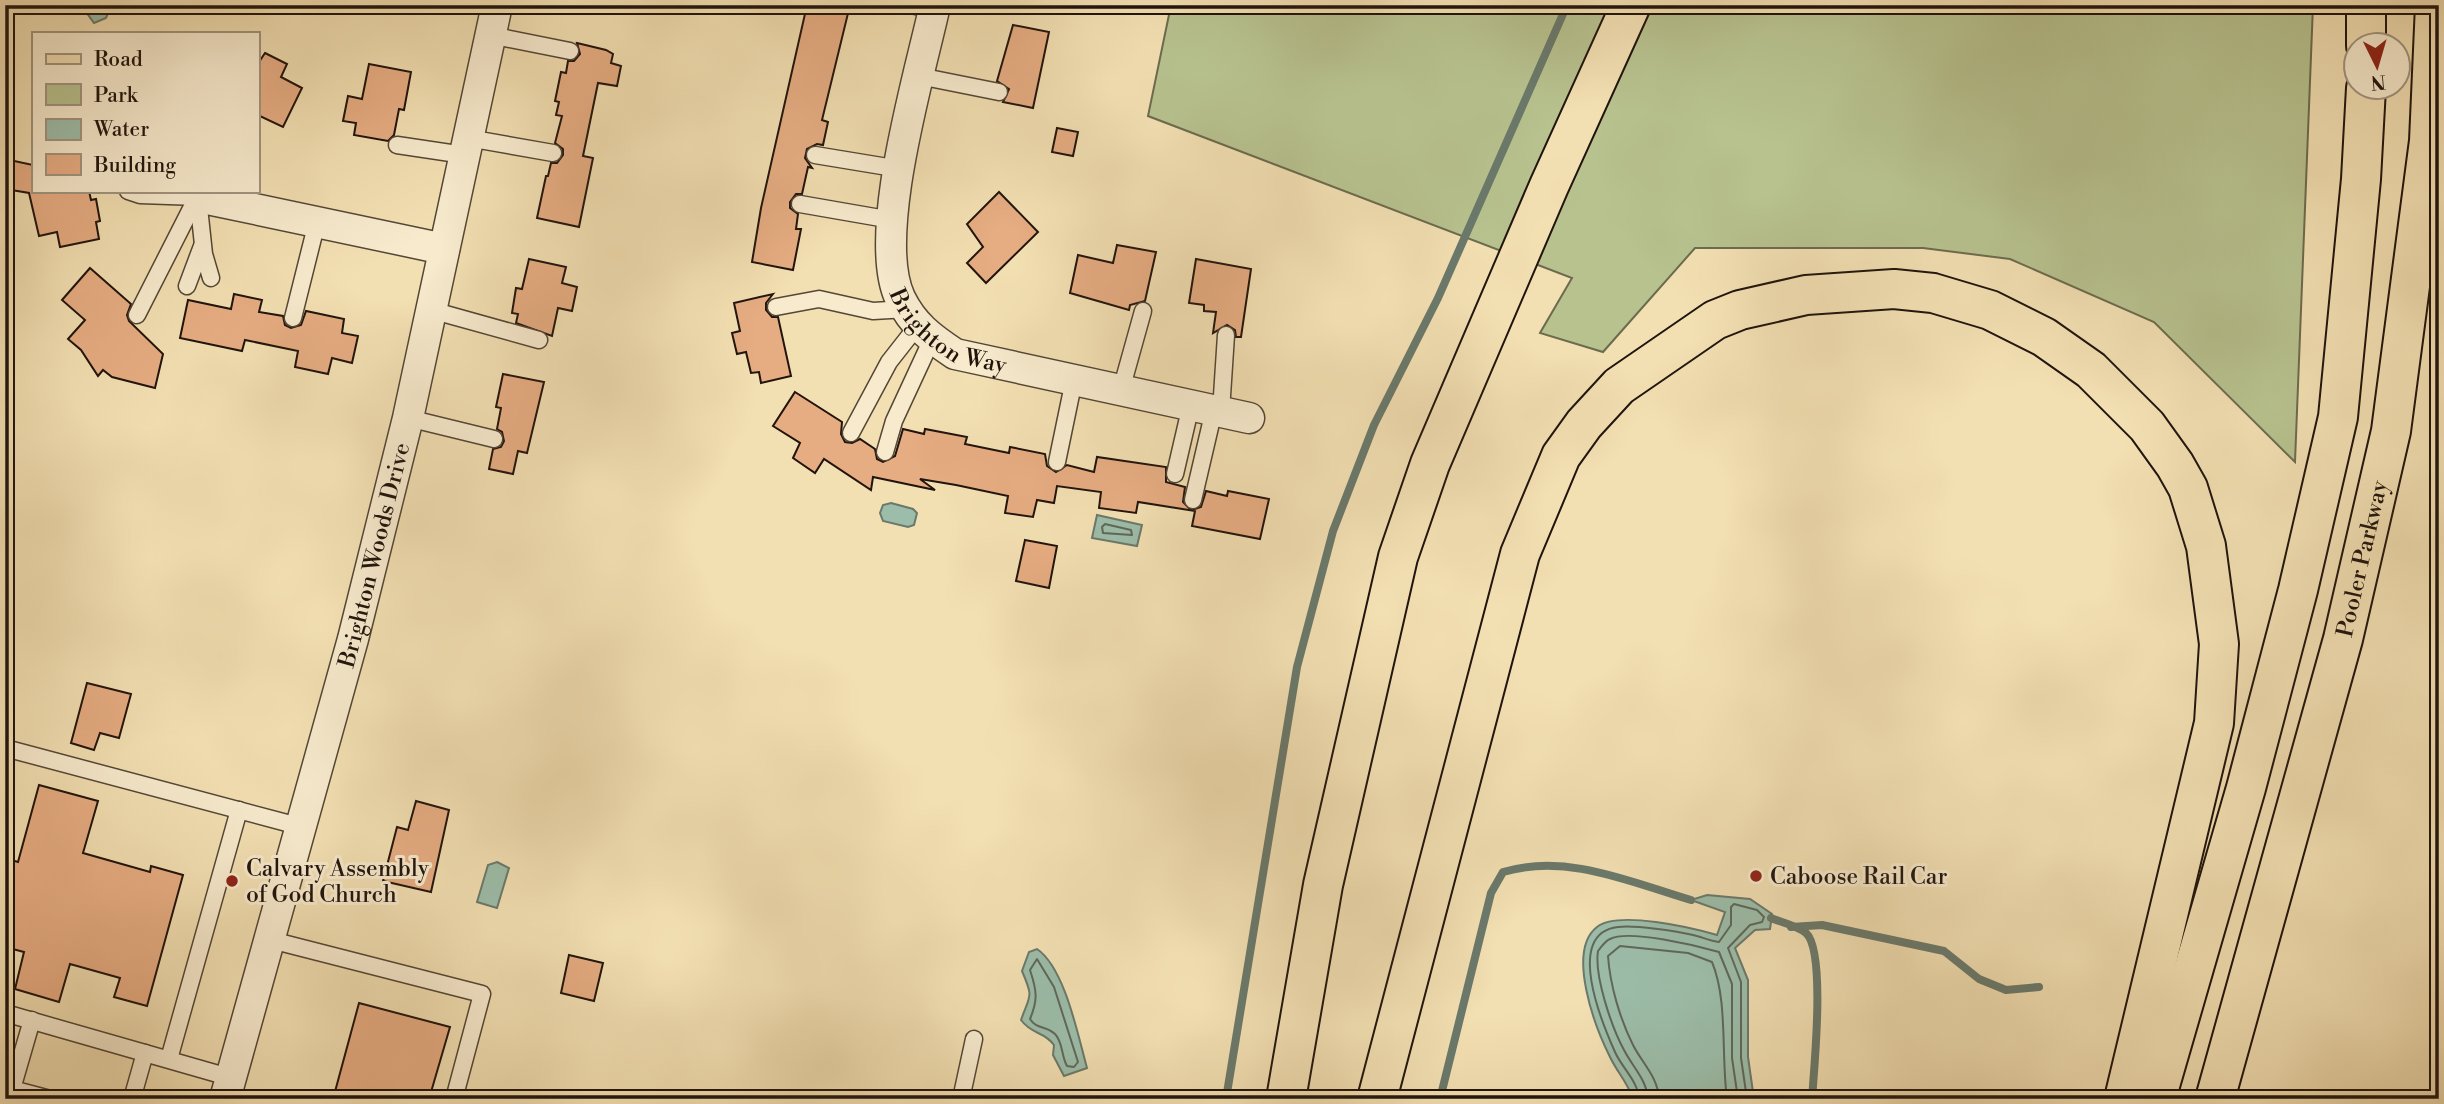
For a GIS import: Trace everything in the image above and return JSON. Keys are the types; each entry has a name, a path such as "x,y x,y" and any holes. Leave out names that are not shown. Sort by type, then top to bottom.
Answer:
{"main road":[{"path":"1286,1099 1323,885 1398,556 1435,452 1549,186 1631,5"},
{"path":"2365,5 2366,32"},
{"name":"Pooler Parkway","path":"2215,1099 2343,639 2391,431 2429,141 2435,5"},
{"path":"2156,1099 2246,788 2298,590 2338,417 2361,179 2365,102"},
{"path":"1377,1099 1520,554 1562,456 1584,424 1619,386 1715,320 1740,310 1806,295 1894,289 1933,293 1990,310 2044,337 2091,370 2147,426 2175,465 2188,488 2206,546 2219,644 2214,723 2124,1099"}],"street":[{"name":"Brighton Woods Drive","path":"228,1089 302,827 408,418 497,5"},
{"name":"Brighton Way","path":"926,7 919,76 892,220 891,256 900,297 919,325 955,354 1219,411"},
{"path":"196,192 317,222 444,249"}],"lane":[{"path":"490,35 570,51"},
{"path":"919,76 999,92"},
{"path":"397,145 466,146 553,153"},
{"path":"815,155 900,169"},
{"path":"131,192 140,195 196,192"},
{"path":"196,192 211,278"},
{"path":"137,315 196,192"},
{"path":"800,204 892,220"},
{"path":"293,318 317,222"},
{"path":"187,286 203,243"},
{"path":"776,307 819,299 919,325"},
{"path":"431,310 539,340"},
{"path":"1121,390 1143,311"},
{"path":"851,433 889,362 919,325"},
{"path":"885,452 919,325"},
{"path":"1193,500 1219,411 1226,335"},
{"path":"1056,462 1074,380"},
{"path":"1175,474 1219,411"},
{"path":"408,418 494,439"},
{"path":"5,748 302,827"},
{"path":"169,1059 239,810"},
{"path":"271,940 482,994 454,1099"},
{"path":"5,1013 169,1059 228,1089"},
{"path":"32,1020 9,1088 50,1099"},
{"path":"961,1099 974,1039"},
{"path":"132,1099 145,1053"}],"green space":[{"path":"1171,5 2313,5 2295,462 2154,322 2010,259 1923,248 1695,248 1603,352 1540,333 1572,278 1148,116"}],"water":[{"path":"81,5 104,5 109,11 106,18 94,23"},
{"path":"891,503 913,509 917,513 914,525 908,527 883,521 880,513 883,505"},
{"path":"1097,515 1142,525 1137,546 1092,538"},
{"path":"497,862 509,868 497,908 477,902 488,865"},
{"path":"1707,895 1750,899 1772,914 1770,929 1755,930 1735,948 1748,980 1748,1057 1754,1099 1633,1099 1610,1057 1591,1009 1584,971 1584,953 1588,938 1597,927 1621,920 1656,922 1717,935 1725,912 1691,900"},
{"path":"1037,949 1047,958 1063,987 1087,1068 1064,1076 1053,1055 1054,1045 1021,1020 1029,996 1022,971 1029,952"}],"building":[{"path":"807,5 850,5 822,120 828,122 823,145 817,144 807,149 805,158 812,168 808,167 802,194 796,194 790,202 790,208 798,214 796,229 801,229 793,270 752,262 761,208"},
{"path":"1013,25 1049,32 1033,108 1003,102 1009,89 997,81"},
{"path":"577,43 606,50 613,54 611,63 621,66 617,86 598,83 583,156 593,158 579,227 537,218 551,163 557,163 563,155 563,149 555,143 562,116 556,115 559,102 555,101 561,72 566,73 568,61 574,61 580,54"},
{"path":"265,53 287,64 281,77 302,88 283,127 260,116 259,118 259,62"},
{"path":"369,64 411,72 404,110 399,109 394,135 388,141 354,135 356,123 343,121 348,96 362,99"},
{"path":"1057,128 1078,132 1073,156 1052,152"},
{"path":"5,159 32,165 32,192 89,192 91,200 96,199 100,221 96,222 99,239 60,247 57,232 39,236 29,193 5,189"},
{"path":"999,192 1038,232 986,283 967,263 983,247 967,224"},
{"path":"1117,245 1156,252 1145,301 1130,305 1129,310 1070,293 1078,255 1113,263"},
{"path":"529,259 566,267 562,283 577,287 572,311 558,308 552,336 516,323 518,314 512,313 516,288 522,289"},
{"path":"1196,259 1251,269 1241,337 1236,337 1235,330 1227,325 1213,333 1216,312 1204,311 1204,305 1189,303"},
{"path":"90,268 131,304 127,315 129,321 163,354 155,388 112,377 103,370 98,376 81,350 68,339 85,320 62,300"},
{"path":"234,294 262,300 259,312 283,316 285,325 291,328 301,325 306,311 344,319 342,333 358,336 352,363 332,358 328,374 295,367 298,351 245,340 242,351 180,338 188,300 231,309"},
{"path":"773,294 766,303 766,310 772,317 778,317 791,376 761,383 759,372 751,373 746,352 737,354 732,333 740,331 734,303"},
{"path":"503,374 544,382 527,453 518,451 513,474 489,469 493,449 501,447 504,441 502,432 497,429 501,408 496,407"},
{"path":"795,392 842,422 841,434 845,442 852,443 860,439 875,449 877,459 883,462 895,456 903,429 924,434 925,429 967,437 965,444 1009,453 1010,447 1045,454 1047,466 1056,472 1067,465 1094,472 1097,457 1166,467 1166,482 1185,487 1183,502 1191,510 1201,507 1206,491 1227,496 1228,491 1269,499 1260,539 1192,526 1195,511 1138,502 1136,513 1099,508 1101,492 1057,486 1054,503 1037,500 1033,517 1005,513 1008,496 956,485 920,479 935,490 873,477 871,490 824,459 815,473 793,458 800,443 773,426"},
{"path":"1025,540 1057,546 1049,588 1016,581"},
{"path":"87,683 131,694 119,738 100,733 94,750 71,743"},
{"path":"39,785 98,801 83,853 150,872 151,866 183,875 147,1006 114,997 120,978 70,964 59,1002 15,989 24,952 5,947 5,858 18,862"},
{"path":"416,801 449,810 431,892 383,881 397,827 408,830"},
{"path":"569,955 603,963 594,1001 561,993"},
{"path":"359,1003 450,1027 429,1099 333,1099"}],"waterway":[{"path":"1226,1099 1297,667 1333,531 1374,425 1438,298 1567,5"},
{"path":"1440,1099 1491,893 1503,872 1527,867 1575,868 1622,878 1691,900"},
{"path":"1771,918 1803,931 1812,944 1817,986 1812,1099"},
{"path":"1791,927 1822,925 1944,951 1979,979 2006,990 2039,987"}],"place":[{"name":"Caboose Rail Car","path":"1756,876"},
{"name":"Calvary Assembly of God Church","path":"232,881"}]}
